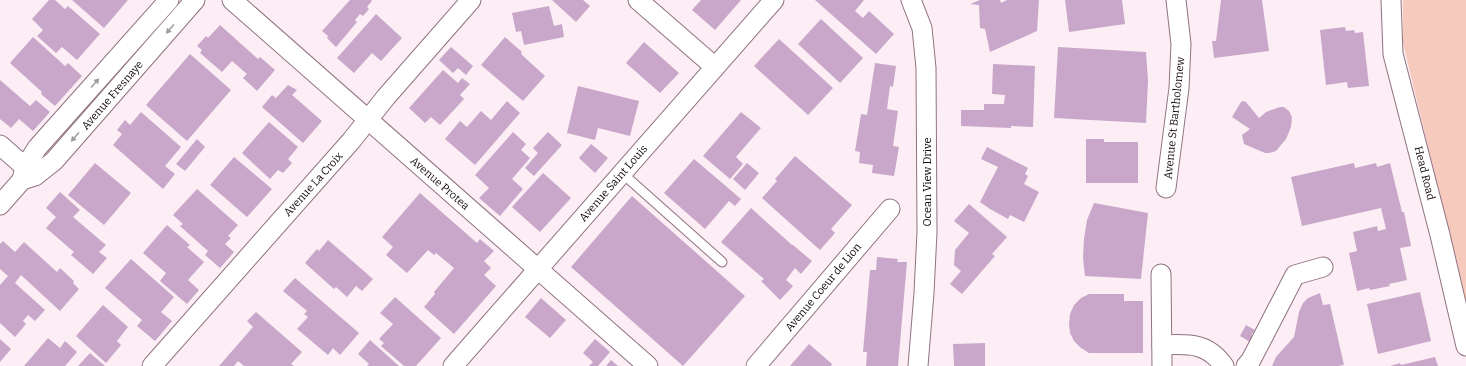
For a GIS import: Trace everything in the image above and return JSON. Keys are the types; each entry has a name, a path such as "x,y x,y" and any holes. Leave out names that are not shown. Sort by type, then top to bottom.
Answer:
{"street":[{"name":"Avenue Fresnaye","path":"0,205 27,174 37,148 169,0"},
{"name":"Avenue Fresnaye","path":"27,174 54,161 196,0"},
{"name":"Avenue Protea","path":"232,0 648,366"},
{"name":"Avenue La Croix","path":"152,366 351,141 386,97 471,0"},
{"path":"638,0 715,67"},
{"name":"Avenue Saint Louis","path":"453,366 539,270 774,0"},
{"name":"Ocean View Drive","path":"911,0 922,28 926,68 927,232 918,366"},
{"name":"Avenue St Bartholomew","path":"1166,188 1179,88 1182,44 1176,0"},
{"name":"Head Road","path":"1391,0 1393,54 1440,234 1466,346"},
{"path":"0,144 27,174"},
{"name":"Avenue Coeur de Lion","path":"756,366 890,209"},
{"path":"1246,366 1251,360 1295,275 1323,267"},
{"path":"1161,274 1162,366"},
{"path":"1162,345 1183,344 1198,346 1215,355 1224,366"}],"lane":[{"path":"622,173 722,262"}],"shaded area":[{"path":"1403,0 1466,0 1466,305 1403,43"}],"building":[{"path":"49,0 55,0 65,9 68,6 100,34 77,60 62,47 56,53 37,36 43,30 32,19"},
{"path":"72,0 128,0 104,28"},
{"path":"350,0 372,1 367,7 369,9 363,16 360,14 355,20 357,22 336,47 327,38 328,36 322,31"},
{"path":"552,0 583,0 590,6 576,22"},
{"path":"701,0 741,0 715,30 692,10"},
{"path":"815,0 864,0 855,11 863,18 869,11 894,34 876,54"},
{"path":"980,0 1000,0 1001,3 1007,0 1039,0 1037,31 990,52 985,29 980,28 979,5 970,4"},
{"path":"1065,0 1122,0 1125,24 1069,32"},
{"path":"1221,0 1262,0 1269,51 1214,58 1212,41 1216,41"},
{"path":"549,6 554,26 562,24 564,37 524,45 521,31 516,32 512,13"},
{"path":"376,14 402,38 381,61 372,53 354,73 337,58"},
{"path":"821,19 863,58 840,83 798,44"},
{"path":"220,25 258,59 260,57 275,70 257,91 243,78 247,74 232,61 222,72 200,53 202,50 197,46 206,36 208,38"},
{"path":"1345,27 1346,31 1354,30 1355,33 1363,32 1369,86 1348,88 1347,82 1326,85 1320,30"},
{"path":"33,37 65,66 68,63 82,76 55,106 10,63"},
{"path":"505,37 545,76 523,101 481,65"},
{"path":"779,39 833,88 808,115 754,66"},
{"path":"644,42 679,73 660,93 626,63"},
{"path":"451,47 473,66 466,75 458,68 453,73 439,60"},
{"path":"1058,47 1146,52 1148,81 1146,123 1054,118"},
{"path":"190,54 231,90 187,141 146,105"},
{"path":"875,63 896,66 893,87 890,86 887,109 898,111 893,146 899,147 894,176 872,173 873,165 859,163 860,152 855,151 861,114 867,115"},
{"path":"993,64 1035,66 1033,127 1011,126 1011,128 961,126 961,110 984,110 984,104 1004,104 1005,95 992,94"},
{"path":"443,70 458,83 462,78 470,84 460,95 464,99 440,125 431,117 425,123 409,108"},
{"path":"0,80 30,106 36,100 50,112 33,131 19,119 11,128 0,119"},
{"path":"288,85 297,90 292,95 322,121 303,143 262,107 272,95 276,98"},
{"path":"578,86 639,101 630,136 598,128 595,140 567,133"},
{"path":"507,101 520,113 475,165 445,139 460,121 467,127 481,111 491,120"},
{"path":"1243,101 1246,102 1259,118 1266,112 1280,107 1284,107 1289,111 1292,117 1291,127 1286,139 1276,151 1265,153 1244,144 1242,135 1250,129 1232,117"},
{"path":"141,112 181,147 165,166 175,174 163,189 113,145 122,134 117,130 125,120 130,125"},
{"path":"741,112 761,128 736,157 743,164 730,179 703,156"},
{"path":"269,122 298,147 288,159 292,163 283,173 278,170 270,179 242,153"},
{"path":"513,132 526,144 521,150 530,158 512,179 523,189 500,216 479,198 489,188 475,175"},
{"path":"548,132 562,145 534,176 525,168 538,153 533,148"},
{"path":"197,139 205,147 185,171 176,164"},
{"path":"1086,139 1104,139 1104,142 1138,142 1138,183 1086,183"},
{"path":"591,144 608,158 595,173 579,158"},
{"path":"987,147 1028,168 1025,174 1028,176 1024,184 1039,192 1024,222 1010,215 1008,219 980,202 998,167 981,159"},
{"path":"795,156 852,205 831,229 835,233 820,250 762,198 777,181 775,179"},
{"path":"234,157 272,189 247,217 210,185"},
{"path":"694,159 741,199 735,206 729,201 705,229 664,193"},
{"path":"95,163 131,193 104,225 68,195"},
{"path":"747,163 759,173 745,190 733,179"},
{"path":"1354,163 1355,168 1376,163 1377,167 1390,163 1402,212 1404,212 1411,246 1400,248 1407,280 1389,284 1390,286 1357,291 1349,253 1357,251 1353,232 1377,226 1378,231 1386,229 1381,208 1302,226 1291,177"},
{"path":"543,173 571,198 540,232 512,207"},
{"path":"197,189 238,225 228,236 231,238 225,244 234,252 220,268 205,255 208,251 180,226 183,224 173,215"},
{"path":"60,192 80,210 73,217 106,245 99,252 107,258 93,274 71,255 74,252 46,228 56,217 46,208"},
{"path":"420,193 477,243 480,239 494,251 484,261 491,268 484,275 496,286 454,334 424,307 435,294 434,292 454,268 436,253 434,255 428,250 407,273 386,255 393,247 382,237"},
{"path":"632,196 745,296 683,366 571,267"},
{"path":"1094,203 1148,213 1141,279 1085,276 1083,258 1084,239 1087,220"},
{"path":"969,204 1007,237 992,254 995,256 962,294 950,284 961,271 954,265 955,250 969,233 954,221"},
{"path":"751,208 812,261 801,274 795,268 786,280 793,286 780,300 761,281 764,279 721,242"},
{"path":"167,225 190,245 187,247 204,262 188,280 199,290 187,304 160,281 166,273 143,253"},
{"path":"328,240 373,279 362,291 356,286 347,297 336,287 334,289 305,263 317,249 319,251"},
{"path":"3,241 15,252 24,242 57,272 60,268 74,281 73,283 79,289 60,311 21,275 15,283 45,310 35,321 28,315 23,321 26,324 15,337 0,323 0,285 8,276 0,269 0,244"},
{"path":"877,257 898,259 897,262 907,262 898,366 866,366 867,352 863,352 870,270 876,270"},
{"path":"131,259 174,297 161,312 172,321 155,341 137,326 142,320 105,288"},
{"path":"295,278 359,333 340,355 333,348 328,355 297,329 308,317 304,314 307,311 283,291"},
{"path":"1420,292 1431,341 1378,354 1367,304"},
{"path":"1320,293 1323,305 1330,304 1344,365 1272,366 1276,357 1294,337 1299,312 1303,303 1308,298"},
{"path":"1089,294 1124,294 1124,301 1143,301 1143,353 1089,353 1074,341 1070,333 1070,314 1074,305 1081,298"},
{"path":"395,297 441,338 416,366 404,366 381,346 384,343 379,339 393,324 380,313"},
{"path":"541,298 566,320 550,338 525,317"},
{"path":"103,305 128,327 117,341 121,345 106,363 76,336"},
{"path":"256,312 302,352 291,364 294,366 244,366 238,361 234,366 219,366 253,327 247,321"},
{"path":"1246,325 1255,330 1251,335 1256,338 1250,342 1240,336"},
{"path":"48,338 60,348 65,341 77,352 65,366 24,366"},
{"path":"0,339 11,349 0,362"},
{"path":"595,339 610,352 598,366 589,366 593,362 583,353"},
{"path":"370,340 399,366 367,366 369,364 358,354"},
{"path":"985,343 985,366 954,366 953,344"},
{"path":"809,344 832,364 831,366 790,366"},
{"path":"90,353 105,366 78,366"},
{"path":"1435,357 1438,366 1390,366 1400,363 1401,365"},
{"path":"611,360 618,366 606,366"}]}
